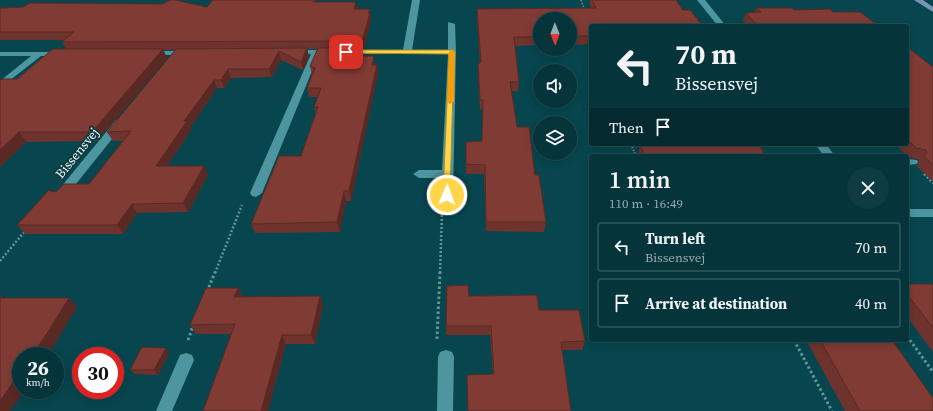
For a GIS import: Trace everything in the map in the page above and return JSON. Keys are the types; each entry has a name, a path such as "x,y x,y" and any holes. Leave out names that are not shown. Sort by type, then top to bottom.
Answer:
{"street":[{"path":"407,52 416,0"},
{"path":"701,0 720,24"},
{"path":"918,0 933,10"},
{"path":"447,195 452,52 451,24"},
{"path":"285,52 452,52"},
{"path":"256,193 316,52"},
{"path":"138,53 200,53"},
{"path":"167,65 177,53"},
{"path":"0,54 70,54"},
{"path":"0,85 39,54"},
{"name":"Bissensvej","path":"60,196 128,112"},
{"path":"822,146 828,154"},
{"path":"419,174 448,174"},
{"path":"909,213 933,213"},
{"path":"445,411 446,357"},
{"path":"164,411 186,360"}],"path":[{"path":"581,0 586,13"},
{"path":"205,297 244,203 256,193"},
{"path":"446,357 437,348 443,199 447,195"},
{"path":"0,261 29,226"},
{"path":"186,360 182,355 196,319"},
{"path":"909,339 933,372"},
{"path":"795,342 832,411"}],"building":[{"path":"170,0 207,7 213,0 314,0 313,2 356,2 354,9 370,9 368,13 370,13 362,41 62,42 74,32 0,32 0,8 23,7 30,3 162,4"},
{"path":"592,0 676,0 683,10 690,10 701,24 589,24 589,36 577,36 577,12 533,12 533,37 514,37 519,82 510,82 517,127 529,127 535,175 539,175 546,222 486,222 485,165 466,164 466,142 482,141 483,100 480,100 478,64 481,62 477,9 596,8"},
{"path":"756,8 792,8 794,10 830,9 833,12 860,12 876,24 756,24 746,13 761,12"},
{"path":"307,48 301,62 279,51 269,69 228,69 221,80 214,80 184,121 187,121 156,166 204,166 183,203 132,204 117,225 17,225 49,190 53,192 57,191 64,184 89,184 131,131 107,132 176,49"},
{"path":"318,48 360,48 358,56 374,56 372,65 377,65 349,191 344,191 337,222 251,224 279,156 301,156 318,107 314,107 321,88 307,88 315,68 310,66"},
{"path":"53,49 163,49 92,132 19,132 0,150 0,81 2,79 17,79"},
{"path":"909,49 933,67 933,165 924,156 927,153 926,150 916,148 909,141"},
{"path":"640,146 759,146 765,154 644,154"},
{"path":"909,284 933,284 933,328 909,297"},
{"path":"468,285 469,296 537,295 539,310 579,310 585,341 561,342 571,411 468,411 467,375 494,374 491,326 446,326 447,286"},
{"path":"206,288 238,288 234,297 320,296 311,335 282,335 261,411 203,411 235,324 190,325"},
{"path":"0,298 69,298 38,347 12,347 12,384 0,401"},
{"path":"821,342 893,342 933,398 933,411 860,411"},
{"path":"142,347 166,348 154,370 130,370"}],"slow traffic":[{"path":"450,102 452,52"}],"route":[{"path":"346,52 452,52 447,195"}]}
